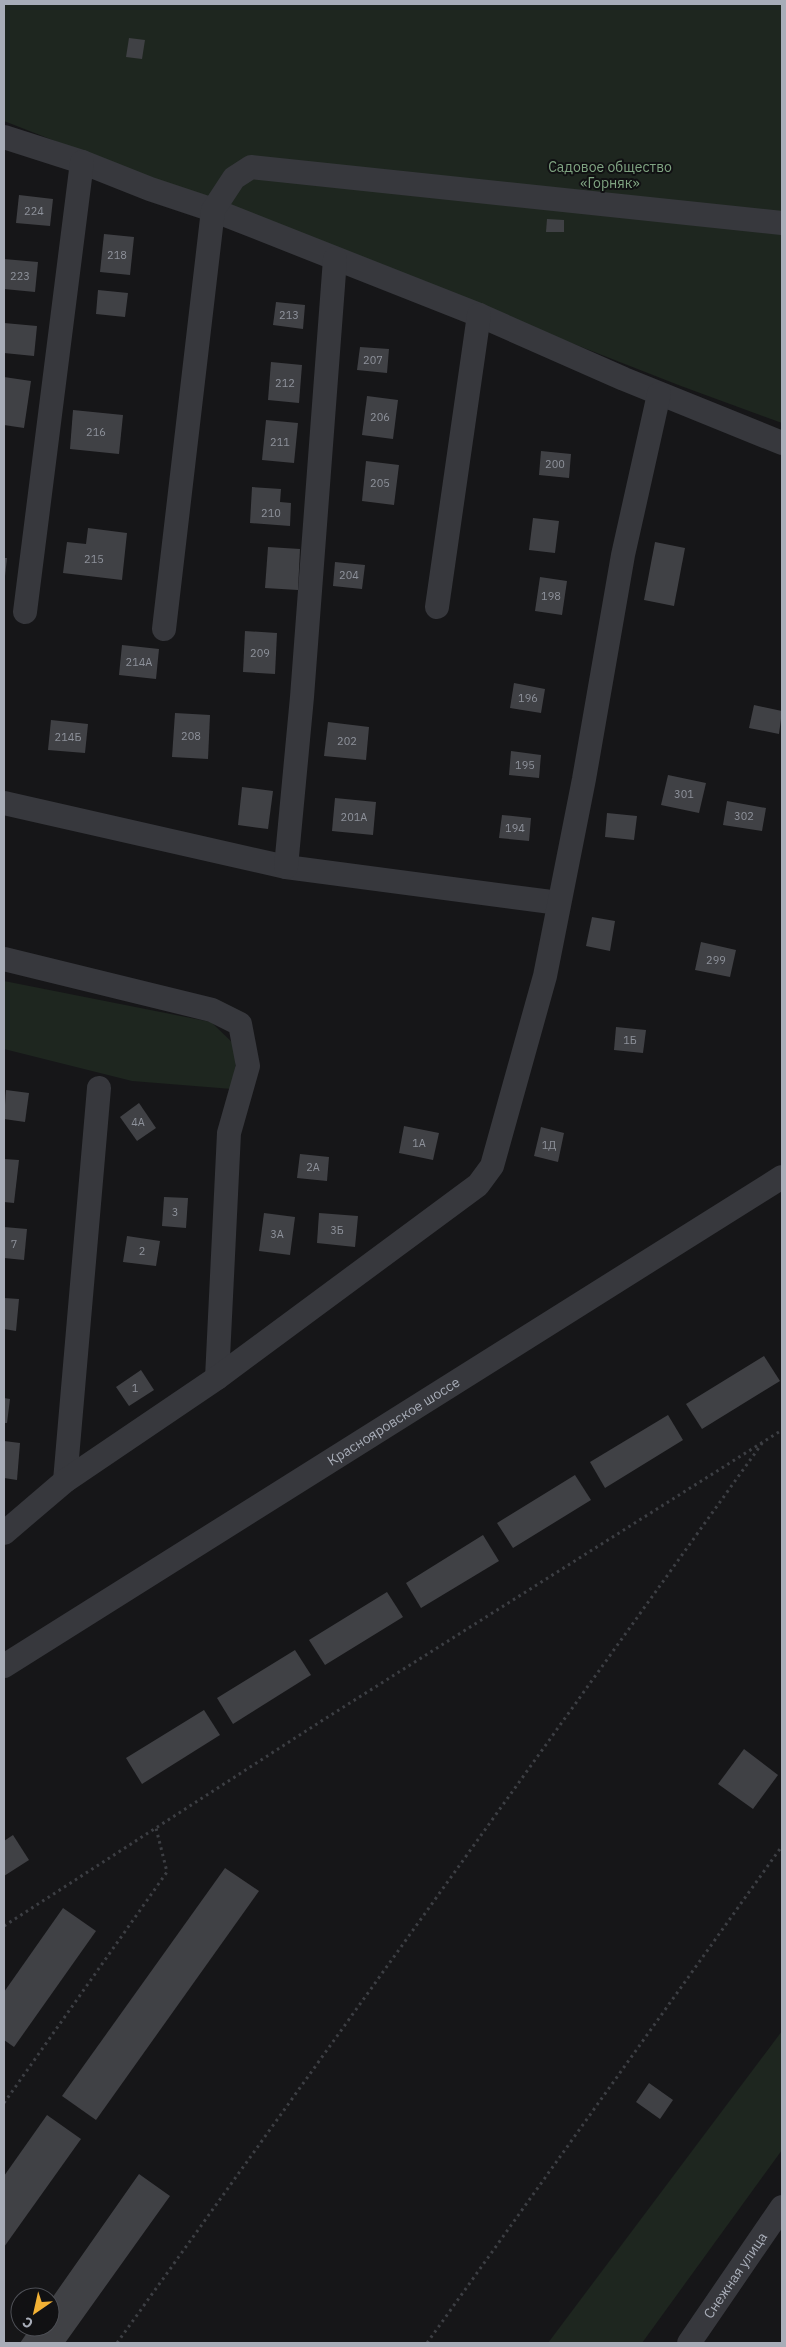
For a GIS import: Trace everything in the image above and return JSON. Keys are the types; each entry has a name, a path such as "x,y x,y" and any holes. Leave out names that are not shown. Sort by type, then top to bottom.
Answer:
{"street":[{"path":"4,137 82,162 150,189 213,210 479,316 660,394 782,443"},
{"path":"25,612 82,162"},
{"path":"164,629 213,210 234,178 251,168 782,223"},
{"path":"286,867 302,697 335,259"},
{"path":"437,607 479,316"},
{"path":"4,1534 65,1481 217,1378 478,1185 492,1166 545,976 584,779 623,555 660,394"},
{"path":"4,803 286,867 559,903"},
{"path":"4,959 212,1010 240,1024 248,1066 229,1133 217,1378"},
{"path":"65,1481 98,1088"},
{"name":"Краснояровское шоссе","path":"4,1666 782,1177"},
{"name":"Снежная улица","path":"689,2343 782,2207"}],"path":[{"path":"4,1926 323,1720 782,1430"},
{"path":"117,2343 763,1442"},
{"path":"4,2103 167,1872 156,1828"},
{"path":"427,2343 782,1846"}],"green space":[{"name":"Садовое общество «Горняк»","path":"4,4 782,4 782,423 681,386 4,121"},
{"path":"4,981 211,1022 238,1048 232,1089 132,1081 4,1049"},
{"path":"782,2031 782,2150 642,2343 548,2343"}],"building":[{"path":"129,38 145,40 142,59 126,57"},
{"path":"19,195 53,199 50,226 16,223"},
{"path":"547,219 564,220 564,232 546,232"},
{"path":"104,234 134,237 130,275 100,272"},
{"path":"4,259 38,262 35,292 4,289"},
{"path":"98,290 128,293 125,317 96,314"},
{"path":"276,302 305,305 303,329 273,325"},
{"path":"4,323 37,326 34,356 4,353"},
{"path":"360,347 389,349 387,373 357,370"},
{"path":"271,362 302,365 299,403 268,400"},
{"path":"4,377 31,381 24,428 4,425"},
{"path":"367,396 398,400 393,439 362,435"},
{"path":"73,410 123,415 119,454 70,449"},
{"path":"266,420 298,423 294,463 262,460"},
{"path":"541,451 571,454 569,478 539,475"},
{"path":"366,461 399,465 394,505 362,501"},
{"path":"252,487 281,489 280,502 291,503 290,526 250,523"},
{"path":"533,518 559,521 555,553 529,550"},
{"path":"88,528 127,533 122,580 63,573 67,542 86,544"},
{"path":"655,542 685,548 674,606 644,600"},
{"path":"268,547 300,549 298,590 265,588"},
{"path":"4,558 7,558 5,576 4,576"},
{"path":"335,562 365,565 362,589 333,586"},
{"path":"540,577 567,581 562,615 535,611"},
{"path":"245,631 277,633 275,674 243,672"},
{"path":"122,645 159,649 156,679 119,675"},
{"path":"514,683 545,689 541,713 510,708"},
{"path":"754,705 782,711 779,734 749,728"},
{"path":"175,713 210,715 208,759 172,757"},
{"path":"51,720 88,724 85,753 48,750"},
{"path":"328,722 369,727 366,760 324,756"},
{"path":"511,751 541,755 539,778 509,775"},
{"path":"668,775 706,783 699,813 661,805"},
{"path":"242,787 273,791 268,829 238,825"},
{"path":"335,798 376,802 373,835 332,831"},
{"path":"727,801 766,808 762,831 723,825"},
{"path":"607,813 637,816 634,840 605,837"},
{"path":"502,815 531,818 529,841 499,838"},
{"path":"592,917 615,921 610,951 586,946"},
{"path":"701,942 736,950 730,977 695,970"},
{"path":"616,1027 646,1030 643,1053 614,1050"},
{"path":"6,1090 29,1093 25,1122 4,1119"},
{"path":"139,1103 156,1128 137,1141 120,1117"},
{"path":"404,1126 439,1133 433,1160 399,1153"},
{"path":"541,1127 564,1133 558,1162 534,1156"},
{"path":"300,1154 329,1157 327,1181 297,1178"},
{"path":"4,1159 19,1160 14,1203 4,1202"},
{"path":"164,1197 188,1198 186,1228 162,1226"},
{"path":"264,1213 295,1217 290,1255 259,1251"},
{"path":"319,1213 358,1216 355,1247 317,1243"},
{"path":"4,1227 27,1229 24,1260 4,1258"},
{"path":"127,1236 160,1241 156,1266 123,1262"},
{"path":"4,1298 19,1299 16,1331 4,1329"},
{"path":"764,1356 780,1381 702,1429 686,1404"},
{"path":"141,1370 154,1390 129,1406 116,1387"},
{"path":"4,1398 10,1399 7,1423 4,1423"},
{"path":"668,1415 683,1440 605,1488 590,1462"},
{"path":"4,1441 20,1443 17,1480 4,1478"},
{"path":"575,1475 591,1500 513,1548 497,1523"},
{"path":"483,1535 499,1561 421,1608 406,1583"},
{"path":"387,1592 403,1617 325,1665 309,1640"},
{"path":"295,1650 311,1675 233,1724 217,1698"},
{"path":"204,1710 220,1735 142,1784 126,1758"},
{"path":"744,1749 778,1775 753,1809 718,1784"},
{"path":"13,1835 29,1860 4,1876 4,1841"},
{"path":"225,1868 259,1891 96,2120 62,2096"},
{"path":"63,1908 96,1931 14,2047 4,2040 4,1992"},
{"path":"649,2083 673,2100 660,2119 636,2102"},
{"path":"47,2115 81,2139 4,2247 4,2176"},
{"path":"139,2174 170,2196 65,2343 20,2343 24,2337 60,2337 60,2287"}]}
